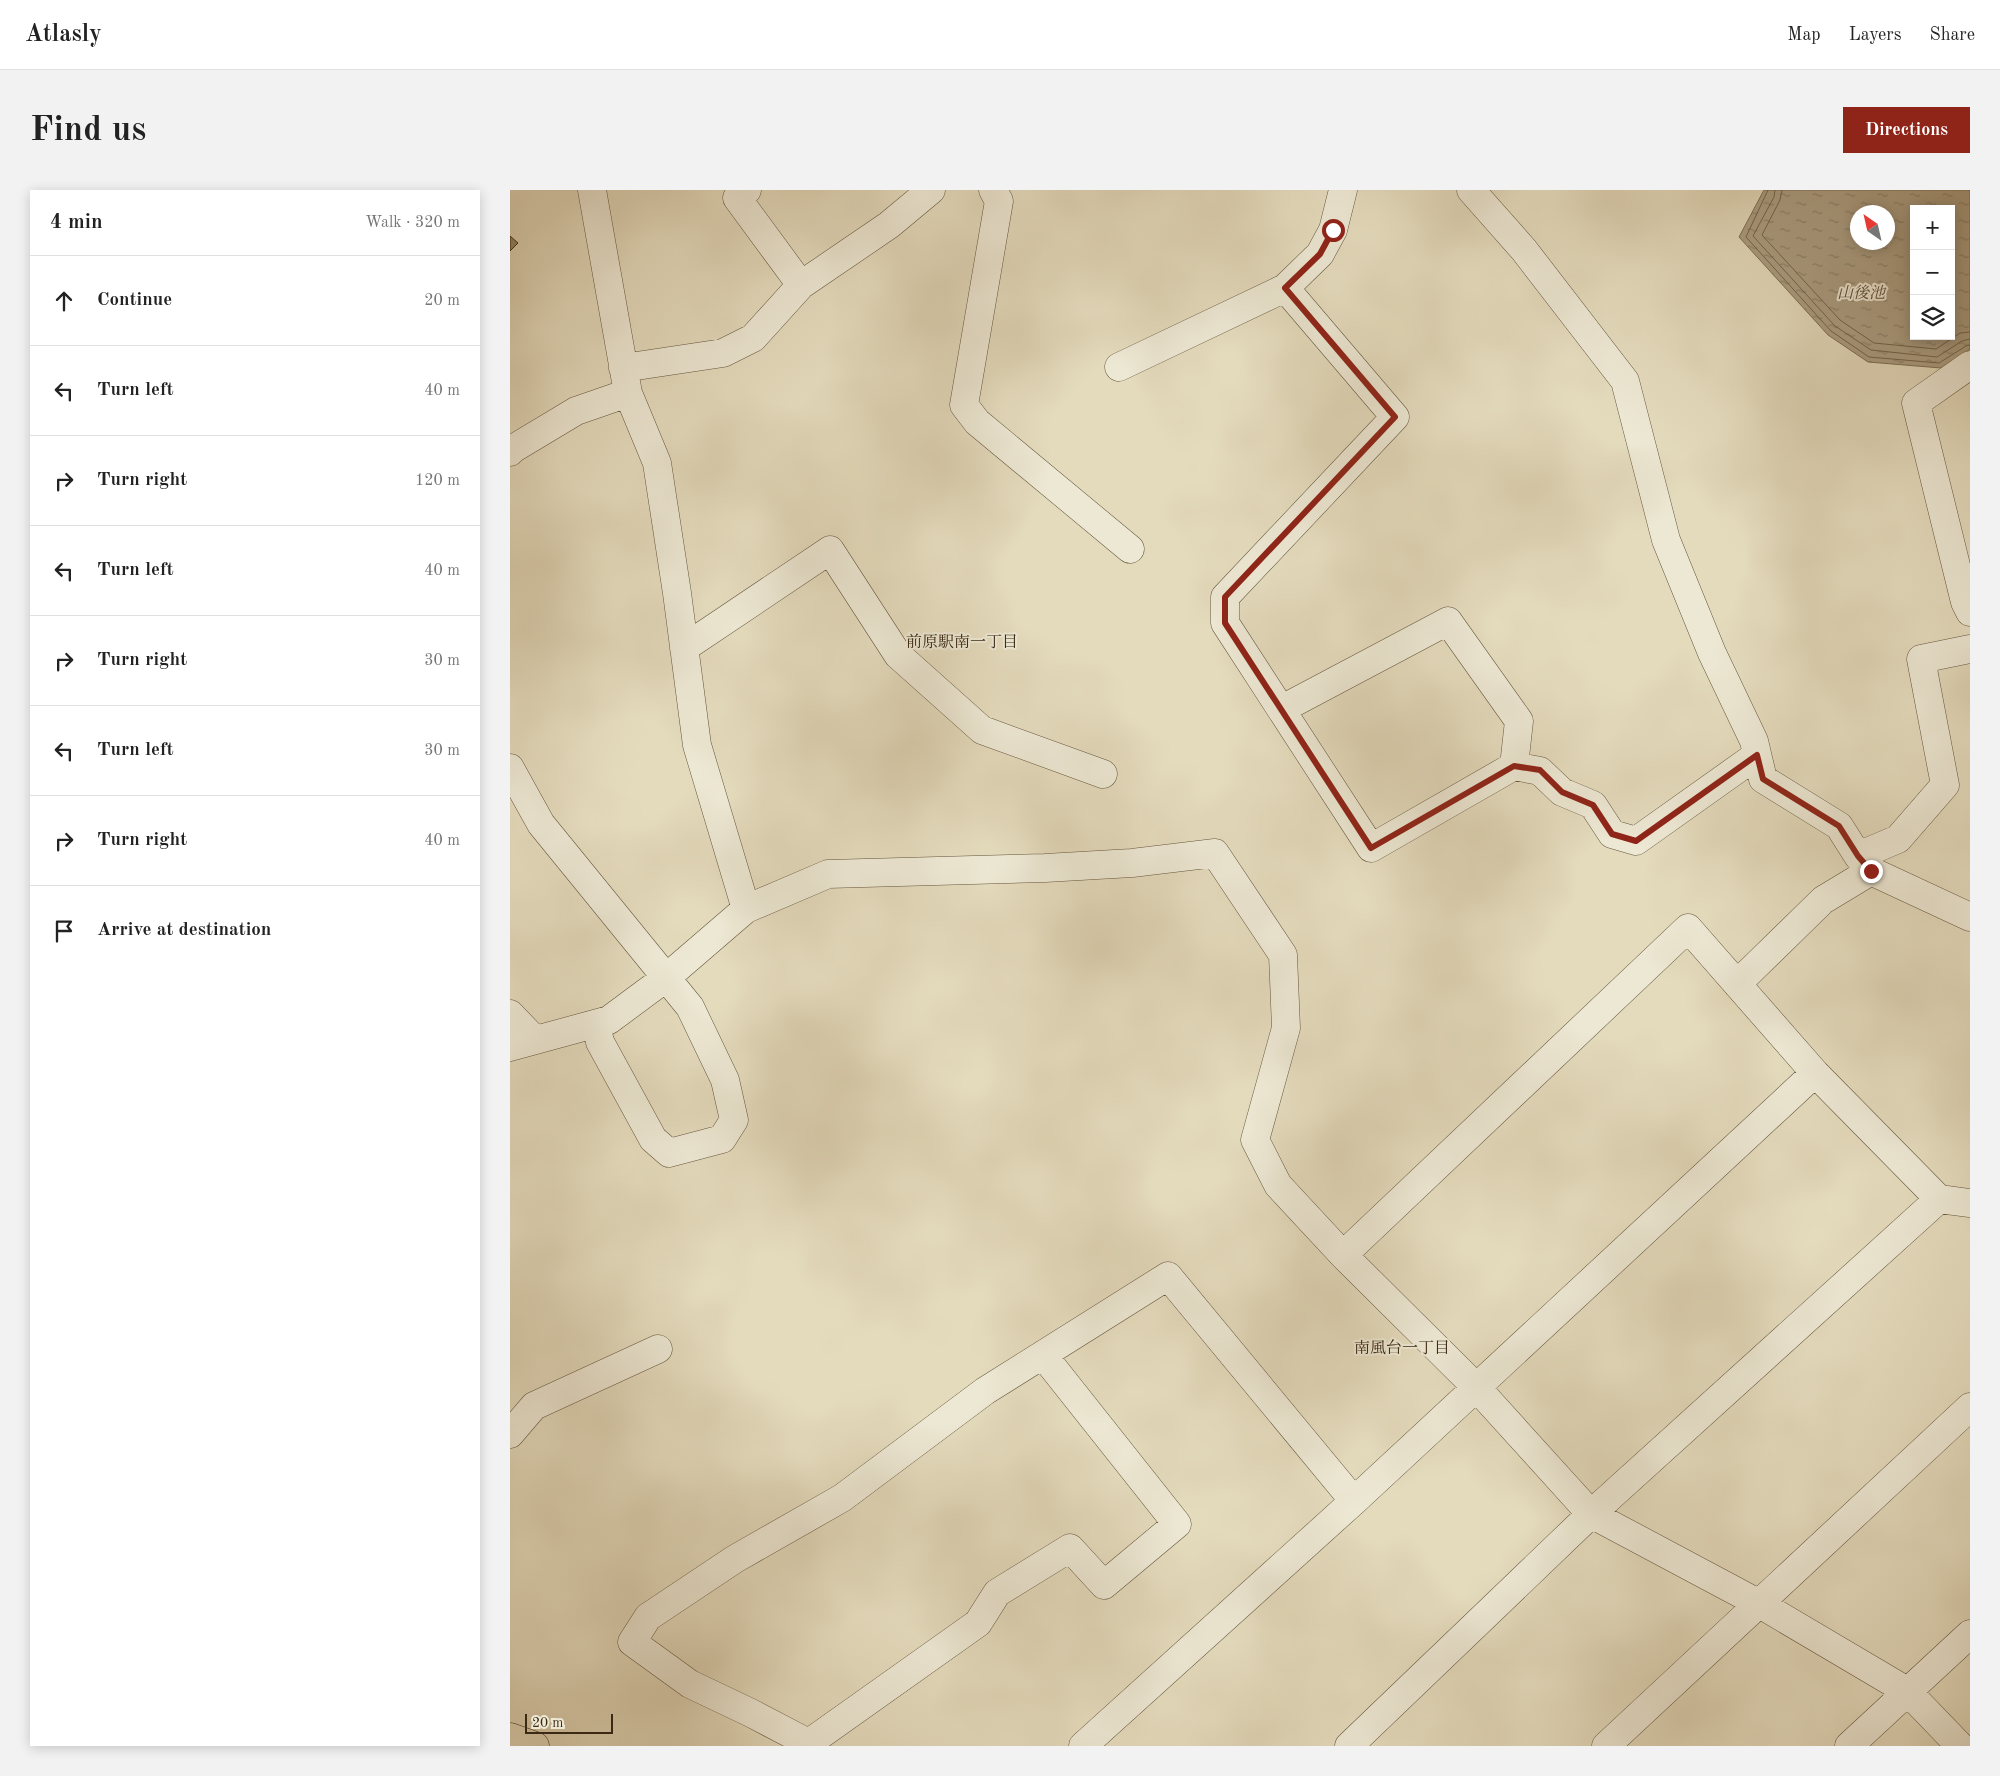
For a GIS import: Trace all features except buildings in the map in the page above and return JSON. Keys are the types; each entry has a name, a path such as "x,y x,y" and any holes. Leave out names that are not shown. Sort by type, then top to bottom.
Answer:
{"main road":[{"path":"510,1737 535,1746"}],"street":[{"path":"592,190 626,380 657,464 677,593 697,745 746,909"},
{"path":"747,190 737,198 801,285"},
{"path":"510,452 626,380 723,353 753,338 801,285 889,225 931,190"},
{"path":"994,190 999,202 964,405 977,422 1130,548"},
{"path":"1119,367 1285,288 1320,254 1333,230 1343,190"},
{"path":"1471,190 1524,250 1625,381 1666,540 1712,654 1754,741 1763,779 1839,826 1864,864 1970,916"},
{"path":"1285,288 1395,417 1225,597 1225,623 1371,848 1514,766 1540,770 1562,792 1593,805 1612,834 1636,841 1757,755"},
{"path":"1970,365 1916,403 1965,602 1970,612"},
{"path":"684,648 830,550 898,655 982,730 1103,774"},
{"path":"1282,709 1448,621 1520,721 1514,766"},
{"path":"1737,984 1823,900 1864,864 1898,839 1944,785 1921,659 1970,649"},
{"path":"510,768 541,824 690,1007 725,1080 734,1120 722,1139 669,1153 653,1139 600,1042 596,1024"},
{"path":"510,1014 523,1044 609,1020 667,977 746,909 828,874 1055,868 1132,863 1215,853 1284,954 1286,1028 1255,1140 1278,1185 1343,1255 1476,1387 1591,1514 1758,1603 1907,1691 1960,1746"},
{"path":"1343,1255 1688,928 1815,1074 1939,1199 1970,1202"},
{"path":"1084,1746 1354,1501 1815,1074"},
{"path":"1349,1746 1591,1514 1939,1199"},
{"path":"1043,1355 1177,1524 1104,1585 1070,1548 997,1593 978,1622 811,1745 751,1713 690,1684 632,1642 648,1617 735,1559 842,1498 985,1392 1043,1355 1168,1276 1354,1501"},
{"path":"510,1434 534,1406 658,1349"},
{"path":"1606,1746 1970,1407"},
{"path":"1849,1746 1970,1634"}],"water":[{"name":"山後池","path":"1764,190 1970,190 1970,349 1941,368 1868,362 1828,335 1739,237"}],"district":[{"name":"前原駅南一丁目","path":"962,643"},
{"name":"南風台一丁目","path":"1402,1349"}],"route":[{"path":"1333,230 1320,254 1285,288 1395,417 1225,597 1225,623 1371,848 1514,766 1540,770 1562,792 1593,805 1612,834 1636,841 1757,755 1763,779 1839,826 1858,856 1871,871"}]}
